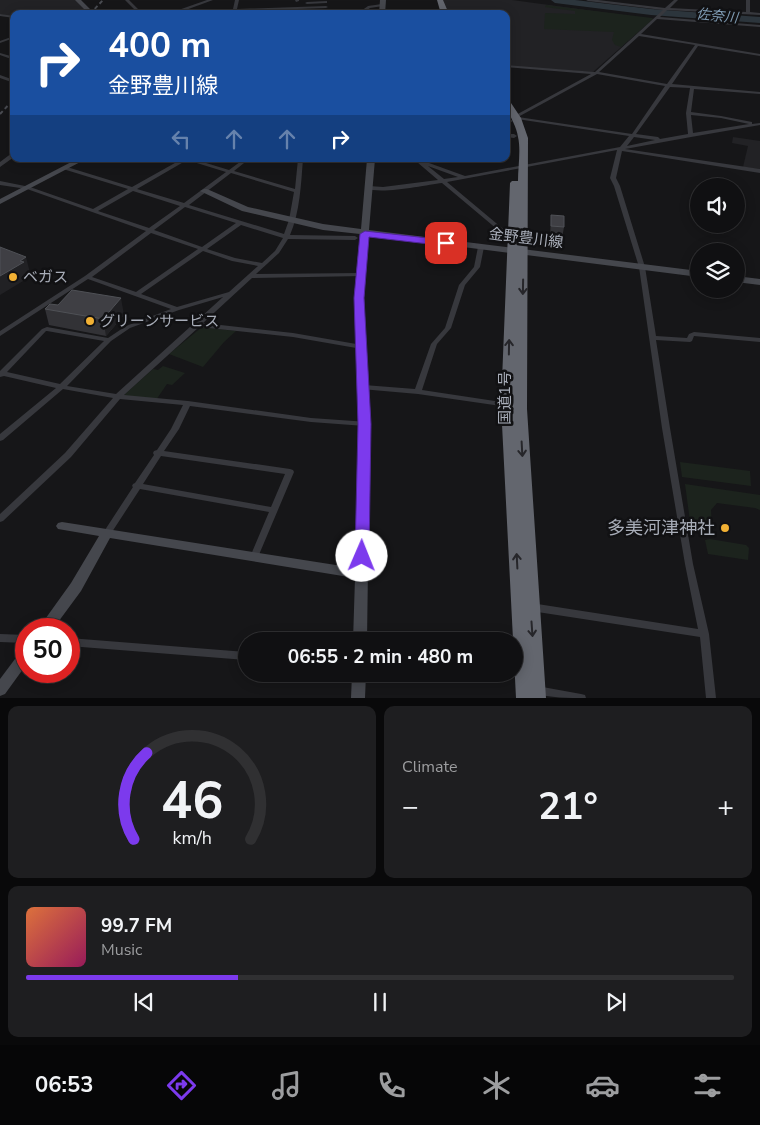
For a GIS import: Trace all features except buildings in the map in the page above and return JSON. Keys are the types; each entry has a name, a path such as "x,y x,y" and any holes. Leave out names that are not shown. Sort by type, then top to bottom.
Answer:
{"highway":[{"name":"国道1号","path":"511,118 510,135 519,168"},
{"name":"国道1号","path":"511,118 523,138 519,168 508,405 533,695"},
{"name":"国道1号","path":"516,247 520,409 533,695"}],"main road":[{"path":"78,0 88,10"},
{"path":"0,202 76,162"},
{"path":"360,632 365,424 359,298 361,275 360,236 369,188 371,162"},
{"name":"金野豊川線","path":"204,191 246,209 360,236 482,247 516,247 690,273"},
{"path":"745,280 760,282"},
{"path":"62,526 362,574"},
{"path":"53,618 76,587 107,533"},
{"path":"0,690 15,670"},
{"path":"358,698 359,682"}],"street":[{"path":"127,0 137,10"},
{"path":"181,10 211,0"},
{"path":"588,0 667,9 760,14"},
{"path":"511,118 596,72 676,0"},
{"path":"748,0 748,13"},
{"path":"366,10 383,2"},
{"path":"307,3 326,3"},
{"path":"279,10 326,3"},
{"path":"658,18 760,26"},
{"path":"639,35 760,55"},
{"path":"697,45 633,135 620,150 613,178 642,267 689,564 704,634 711,698"},
{"path":"510,66 596,72 667,85 760,93"},
{"path":"691,135 688,113 692,88"},
{"path":"688,113 721,117 753,124"},
{"path":"511,118 663,140"},
{"path":"369,188 383,189 443,182 620,150 663,140 760,124"},
{"path":"620,150 760,171"},
{"path":"93,211 182,162"},
{"path":"197,162 296,191"},
{"path":"0,334 87,277 243,162"},
{"path":"0,519 4,511 68,455 118,397 278,252 293,221 301,162"},
{"path":"418,162 516,247"},
{"path":"421,162 464,177"},
{"path":"431,166 434,162"},
{"path":"65,168 287,236 360,236"},
{"path":"0,183 28,188 234,260 264,265"},
{"path":"136,295 240,222"},
{"path":"418,392 434,344 448,328 462,285 477,267 482,247"},
{"path":"252,276 361,275"},
{"path":"87,277 177,310"},
{"path":"0,438 62,387 109,340 140,322 231,294"},
{"path":"198,325 293,335 362,347"},
{"path":"1,374 47,329 109,340"},
{"path":"652,338 690,340 691,335 694,334 760,340"},
{"path":"1,374 118,397 188,403 311,420 365,424"},
{"path":"364,387 418,392 508,405"},
{"path":"107,533 175,429 188,403"},
{"path":"158,453 290,472 254,557"},
{"path":"136,486 274,510"},
{"path":"530,607 704,634"},
{"path":"0,638 15,639"},
{"path":"80,643 238,655"},
{"path":"533,695 581,698"}],"shaded area":[{"path":"0,0 76,0 85,10 10,10 10,16 0,14"},
{"path":"442,0 512,0 653,19 593,72 510,66 510,10 446,10"},
{"path":"546,5 653,19 621,47 615,45 612,40 614,32 544,29 545,13 575,14 575,11 545,7"},
{"path":"733,137 760,141 760,169 743,167 748,146 732,143"},
{"path":"202,327 236,331 203,367 169,354"},
{"path":"163,366 185,373 172,385 167,384 156,400 125,396 153,369 158,370"},
{"path":"680,462 750,471 751,486 682,477"},
{"path":"685,484 760,495 760,510 717,503 711,510 712,531 691,529"},
{"path":"710,539 746,545 749,548 748,560 708,554 705,540"}],"waterway":[{"name":"佐奈川","path":"555,0 651,12 760,20"}],"railway":[{"path":"94,10 103,0"},
{"path":"0,114 10,103"}],"place":[{"name":"ベガス","path":"13,277"},
{"name":"グリーンサービス","path":"90,321"},
{"name":"多美河津神社","path":"725,528"}],"route":[{"path":"362,556 365,424 359,298 365,234 446,243"}]}
